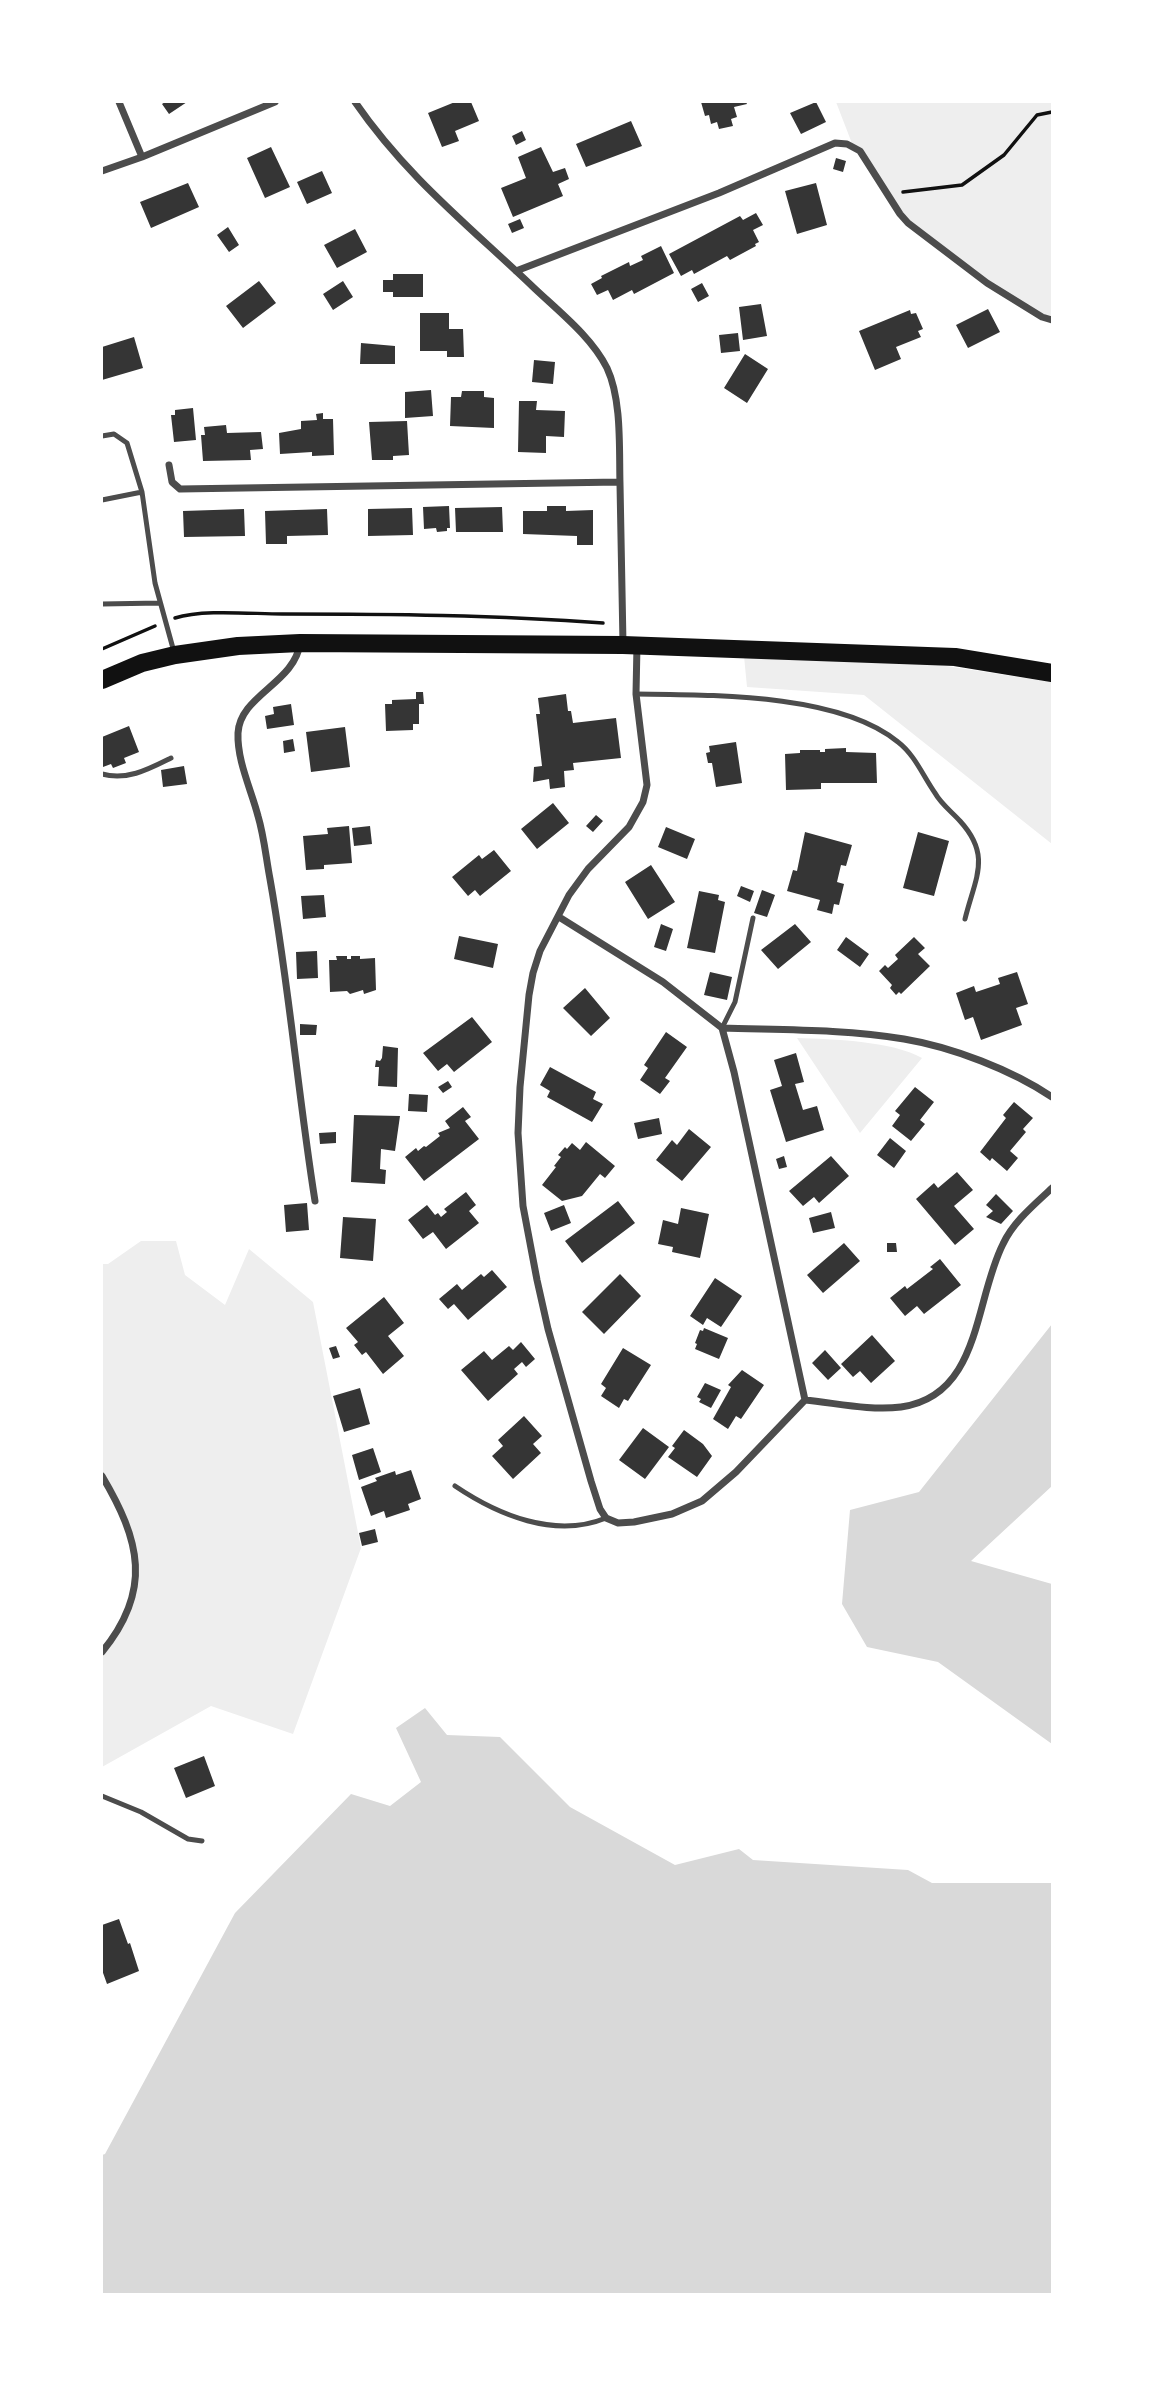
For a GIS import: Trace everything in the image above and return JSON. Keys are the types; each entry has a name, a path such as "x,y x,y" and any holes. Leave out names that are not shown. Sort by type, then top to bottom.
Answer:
{"main road":[{"path":"102,680 142,663 175,655 238,646 300,643 630,645 955,657 1052,673"}],"street":[{"path":"119,102 142,157"},
{"path":"102,172 275,102"},
{"path":"355,102 398,159 575,327 607,368 614,393 630,645 646,785 643,802 629,827 588,869 569,895 540,951 529,995 520,1087 520,1178 528,1235 548,1329 595,1495 606,1518 618,1523 634,1522 672,1514 702,1501 736,1472 805,1400"},
{"path":"516,271 719,193 835,143 847,144 860,151 908,223 987,283 1042,317 1052,320"},
{"path":"169,465 172,482 180,489 620,482"},
{"path":"300,643 293,664 248,710 238,733 240,753 258,816 273,900 315,1200"},
{"path":"559,917 663,982 722,1028 906,1039 982,1062 1052,1097"},
{"path":"722,1028 734,1072 805,1400"},
{"path":"805,1400 884,1408 934,1397 944,1389 952,1381 965,1355 996,1258 1007,1235 1052,1188"},
{"path":"102,1476 126,1521 135,1552 136,1578 124,1621 102,1652"}],"lane":[{"path":"102,436 114,435 127,443 142,492 160,603 175,655"},
{"path":"102,500 142,492"},
{"path":"102,604 160,603"},
{"path":"636,694 776,701 840,713 887,733 914,758 936,796 973,836 978,847 980,859 965,919"},
{"path":"102,774 121,777 139,773 171,758"},
{"path":"722,1028 735,1002 753,918"},
{"path":"455,1486 497,1511 527,1520 573,1527 589,1525 606,1518"},
{"path":"102,1796 141,1812 188,1839 202,1841"}],"path":[{"path":"887,194 962,185 1004,155 1037,115 1052,112"},
{"path":"102,649 165,621 199,614 457,616 603,623"}],"shaded area":[{"path":"836,102 1052,102 1052,320 987,283 908,223 853,146"},
{"path":"744,656 939,665 1052,682 1052,844 864,695 747,687"},
{"path":"797,1038 878,1044 922,1058 860,1133"},
{"path":"141,1241 176,1241 185,1275 225,1305 249,1249 313,1302 361,1548 293,1734 211,1706 102,1767 102,1652 131,1600 135,1552 102,1476 102,1264 108,1264"},
{"path":"1052,1324 1052,1486 971,1561 1052,1584 1052,1744 938,1662 867,1647 842,1604 850,1510 919,1492"},
{"path":"425,1708 447,1735 500,1737 570,1807 675,1865 739,1849 753,1860 908,1870 932,1883 1052,1883 1052,2294 102,2294 102,2155 105,2154 235,1913 351,1794 390,1806 421,1782 396,1728"}],"building":[{"path":"187,102 169,114 162,104"},
{"path":"455,102 471,102 479,121 455,131 459,141 442,147 428,113"},
{"path":"701,102 747,104 734,107 737,117 731,119 733,126 719,129 717,122 711,124 709,115 705,116"},
{"path":"816,102 826,122 801,134 790,113"},
{"path":"631,121 642,146 586,167 576,144"},
{"path":"522,131 526,140 516,145 512,136"},
{"path":"271,147 290,187 265,198 247,158"},
{"path":"541,147 553,172 565,168 569,179 558,184 563,196 513,217 501,188 526,178 518,157"},
{"path":"836,158 846,161 843,172 833,169"},
{"path":"322,171 332,193 307,204 297,182"},
{"path":"188,183 199,207 151,228 140,202"},
{"path":"816,183 827,225 797,234 785,191"},
{"path":"756,213 763,225 753,230 759,242 756,246 730,260 727,256 694,274 692,270 681,276 669,254 740,216 743,220"},
{"path":"520,219 524,228 512,233 508,224"},
{"path":"228,227 239,245 229,252 217,235"},
{"path":"355,229 367,252 337,268 324,245"},
{"path":"661,246 674,273 634,294 632,290 613,300 608,290 597,295 591,284 602,278 601,276 629,262 630,266 643,260 641,256"},
{"path":"393,274 423,274 423,297 393,297 393,292 383,292 383,280 393,280"},
{"path":"259,281 276,303 243,328 226,306"},
{"path":"343,281 353,297 333,310 323,294"},
{"path":"702,283 709,296 698,302 691,289"},
{"path":"761,304 767,336 743,340 739,307"},
{"path":"988,309 1000,332 968,348 956,325"},
{"path":"910,310 911,314 916,313 923,329 918,331 921,337 896,347 901,359 875,370 859,331"},
{"path":"420,313 449,313 449,329 463,329 464,357 447,357 447,351 420,351"},
{"path":"738,333 740,351 721,353 719,335"},
{"path":"134,337 143,368 102,380 102,347"},
{"path":"361,343 395,346 395,364 360,364"},
{"path":"745,354 768,369 747,403 724,388"},
{"path":"534,360 555,362 553,384 532,382"},
{"path":"431,390 433,416 405,418 405,392"},
{"path":"462,391 484,391 484,397 494,398 494,428 450,426 451,397 461,397"},
{"path":"519,401 537,401 536,410 565,411 564,437 546,436 546,453 518,452"},
{"path":"193,408 196,440 174,442 171,415 175,415 175,410"},
{"path":"323,413 323,419 333,419 334,455 312,456 312,452 280,454 279,433 301,429 301,421 317,420 316,414"},
{"path":"407,421 409,455 393,456 393,460 372,460 369,422"},
{"path":"226,425 227,433 261,432 263,449 250,450 251,460 203,461 201,435 205,435 204,427"},
{"path":"449,506 450,528 447,528 447,531 424,529 423,507"},
{"path":"547,506 566,506 566,511 593,510 593,545 577,545 577,536 523,534 523,511 547,511"},
{"path":"502,507 503,532 456,532 455,508"},
{"path":"412,508 413,535 368,536 368,509"},
{"path":"244,509 245,536 184,537 183,511"},
{"path":"327,509 328,535 287,536 287,544 266,544 265,511"},
{"path":"416,692 423,692 424,704 419,704 419,724 413,724 413,730 386,731 385,704 392,704 392,700 416,699"},
{"path":"566,694 573,723 616,718 621,758 573,763 574,770 564,771 565,787 550,789 549,779 533,782 534,767 542,766 536,714 540,714 538,698"},
{"path":"291,704 294,725 267,729 265,716 274,714 273,707"},
{"path":"129,726 139,752 124,758 126,763 113,768 111,764 103,767 102,737"},
{"path":"345,727 350,767 311,772 306,732"},
{"path":"293,739 295,751 284,753 283,741"},
{"path":"736,742 742,783 716,787 712,763 708,763 706,753 710,752 709,746"},
{"path":"846,748 846,752 876,753 877,783 821,783 821,789 786,790 785,754 800,753 800,750 825,752 825,749"},
{"path":"184,766 187,784 163,787 161,770"},
{"path":"553,803 569,823 537,849 521,829"},
{"path":"596,815 603,821 593,832 586,826"},
{"path":"349,826 352,863 324,865 324,869 306,870 303,836 328,834 327,828"},
{"path":"370,826 372,844 354,846 352,828"},
{"path":"666,827 695,839 687,859 658,847"},
{"path":"805,832 852,845 846,866 841,865 837,882 844,884 839,905 834,904 832,914 817,910 820,900 787,891 793,870 797,871"},
{"path":"918,832 949,841 934,896 903,888"},
{"path":"494,850 511,871 480,896 475,890 468,896 452,877 479,855 482,859"},
{"path":"651,865 675,902 648,919 625,882"},
{"path":"741,886 754,891 750,902 737,896"},
{"path":"762,890 775,895 767,917 754,913"},
{"path":"699,891 719,895 718,900 725,902 715,953 687,948"},
{"path":"324,895 326,917 303,919 301,896"},
{"path":"661,924 673,929 666,951 654,947"},
{"path":"795,924 811,942 778,969 761,950"},
{"path":"459,936 498,944 493,968 454,959"},
{"path":"846,937 869,954 860,967 837,950"},
{"path":"914,937 925,948 918,954 930,966 901,994 899,992 896,995 890,988 892,985 879,971 885,965 888,968 898,959 895,955"},
{"path":"317,951 318,978 297,979 296,952"},
{"path":"336,956 347,956 347,959 351,959 351,956 360,956 360,959 375,958 376,990 364,994 363,990 350,994 347,991 330,992 329,960 337,960"},
{"path":"710,972 732,977 727,1000 704,995"},
{"path":"1017,972 1028,1004 1016,1008 1022,1025 981,1040 973,1017 965,1020 956,993 974,986 976,992 1000,984 998,978"},
{"path":"585,988 610,1018 591,1036 563,1008"},
{"path":"472,1017 492,1042 454,1072 447,1064 438,1071 423,1053"},
{"path":"300,1024 317,1025 316,1035 300,1035"},
{"path":"666,1032 687,1047 665,1078 670,1081 660,1094 640,1080 648,1068 644,1065"},
{"path":"383,1046 398,1048 397,1087 378,1086 379,1067 375,1067 376,1060 380,1061 382,1058"},
{"path":"796,1053 804,1082 795,1084 803,1110 817,1106 824,1130 786,1142 770,1090 782,1086 774,1060"},
{"path":"550,1067 596,1092 593,1099 603,1104 592,1122 547,1097 550,1091 540,1085"},
{"path":"448,1081 452,1087 443,1093 438,1087"},
{"path":"915,1087 934,1102 920,1120 925,1124 911,1141 892,1126 900,1115 895,1111"},
{"path":"409,1094 428,1095 427,1112 408,1111"},
{"path":"1014,1102 1033,1118 1023,1129 1026,1132 1010,1151 1018,1158 1007,1171 980,1152 1006,1118 1003,1115"},
{"path":"463,1107 471,1117 465,1121 479,1139 424,1181 405,1157 416,1148 418,1151 426,1147 440,1136 438,1133 450,1128 445,1121"},
{"path":"354,1115 400,1116 395,1151 381,1149 380,1169 386,1170 385,1184 351,1182"},
{"path":"659,1118 662,1134 638,1139 634,1123"},
{"path":"689,1129 711,1147 682,1181 656,1160 672,1140 677,1145"},
{"path":"336,1132 336,1143 320,1144 319,1133"},
{"path":"890,1138 906,1151 894,1168 877,1155"},
{"path":"586,1142 615,1166 605,1178 600,1174 582,1196 562,1201 542,1185 556,1167 554,1166 561,1157 558,1155 565,1147 567,1149 572,1143 580,1150"},
{"path":"784,1156 787,1167 779,1169 776,1159"},
{"path":"831,1156 849,1176 819,1203 814,1197 803,1206 789,1191"},
{"path":"957,1172 973,1190 954,1206 974,1229 955,1245 916,1199 934,1183 938,1188"},
{"path":"466,1192 476,1205 469,1211 479,1223 446,1249 433,1232 423,1239 408,1220 427,1205 435,1215 438,1213 441,1217 447,1212 444,1209"},
{"path":"996,1194 1013,1211 1001,1224 986,1217 993,1211 986,1205"},
{"path":"618,1201 635,1223 582,1263 565,1241"},
{"path":"307,1203 309,1230 286,1232 284,1205"},
{"path":"564,1205 571,1223 551,1231 544,1213"},
{"path":"681,1208 709,1214 700,1258 672,1252 673,1247 658,1244 663,1220 678,1224"},
{"path":"831,1212 835,1228 813,1233 809,1218"},
{"path":"343,1217 376,1219 373,1261 340,1258"},
{"path":"844,1243 860,1261 823,1293 807,1275"},
{"path":"887,1243 896,1243 897,1252 887,1252"},
{"path":"940,1259 961,1285 924,1314 917,1306 905,1316 890,1298 933,1269 930,1267"},
{"path":"492,1270 507,1287 468,1320 454,1304 448,1309 439,1299 457,1284 462,1290 481,1274 484,1277"},
{"path":"620,1274 641,1296 604,1334 582,1312"},
{"path":"715,1278 742,1296 721,1327 707,1318 703,1325 690,1316"},
{"path":"384,1297 404,1323 388,1336 404,1356 383,1374 366,1352 362,1355 354,1345 358,1342 346,1328"},
{"path":"704,1328 728,1338 719,1359 695,1349 700,1330 703,1331"},
{"path":"872,1335 895,1361 871,1383 860,1371 853,1377 841,1364"},
{"path":"521,1342 535,1359 526,1367 522,1362 514,1369 518,1374 488,1401 461,1370 484,1351 492,1360 509,1346 513,1350"},
{"path":"336,1346 340,1357 333,1359 329,1348"},
{"path":"623,1348 651,1365 628,1401 624,1399 619,1408 601,1396 606,1388 601,1384"},
{"path":"825,1350 841,1368 828,1380 812,1363"},
{"path":"742,1370 764,1385 741,1419 736,1416 728,1429 713,1419 731,1387 728,1385"},
{"path":"705,1383 721,1390 711,1408 699,1402 701,1399 697,1397"},
{"path":"360,1388 370,1424 344,1432 333,1396"},
{"path":"524,1416 542,1436 533,1444 541,1453 513,1479 492,1456 503,1446 498,1440"},
{"path":"643,1428 669,1447 645,1479 619,1460"},
{"path":"684,1430 703,1444 712,1456 697,1477 668,1457 675,1448 672,1446"},
{"path":"373,1448 381,1472 359,1480 352,1455"},
{"path":"411,1470 421,1499 408,1504 410,1510 386,1518 384,1511 371,1516 361,1487 377,1481 375,1478 395,1471 396,1475"},
{"path":"375,1529 378,1542 362,1546 359,1533"},
{"path":"204,1756 215,1786 186,1798 174,1768"},
{"path":"119,1919 139,1971 107,1984 102,1970 102,1925"}]}
